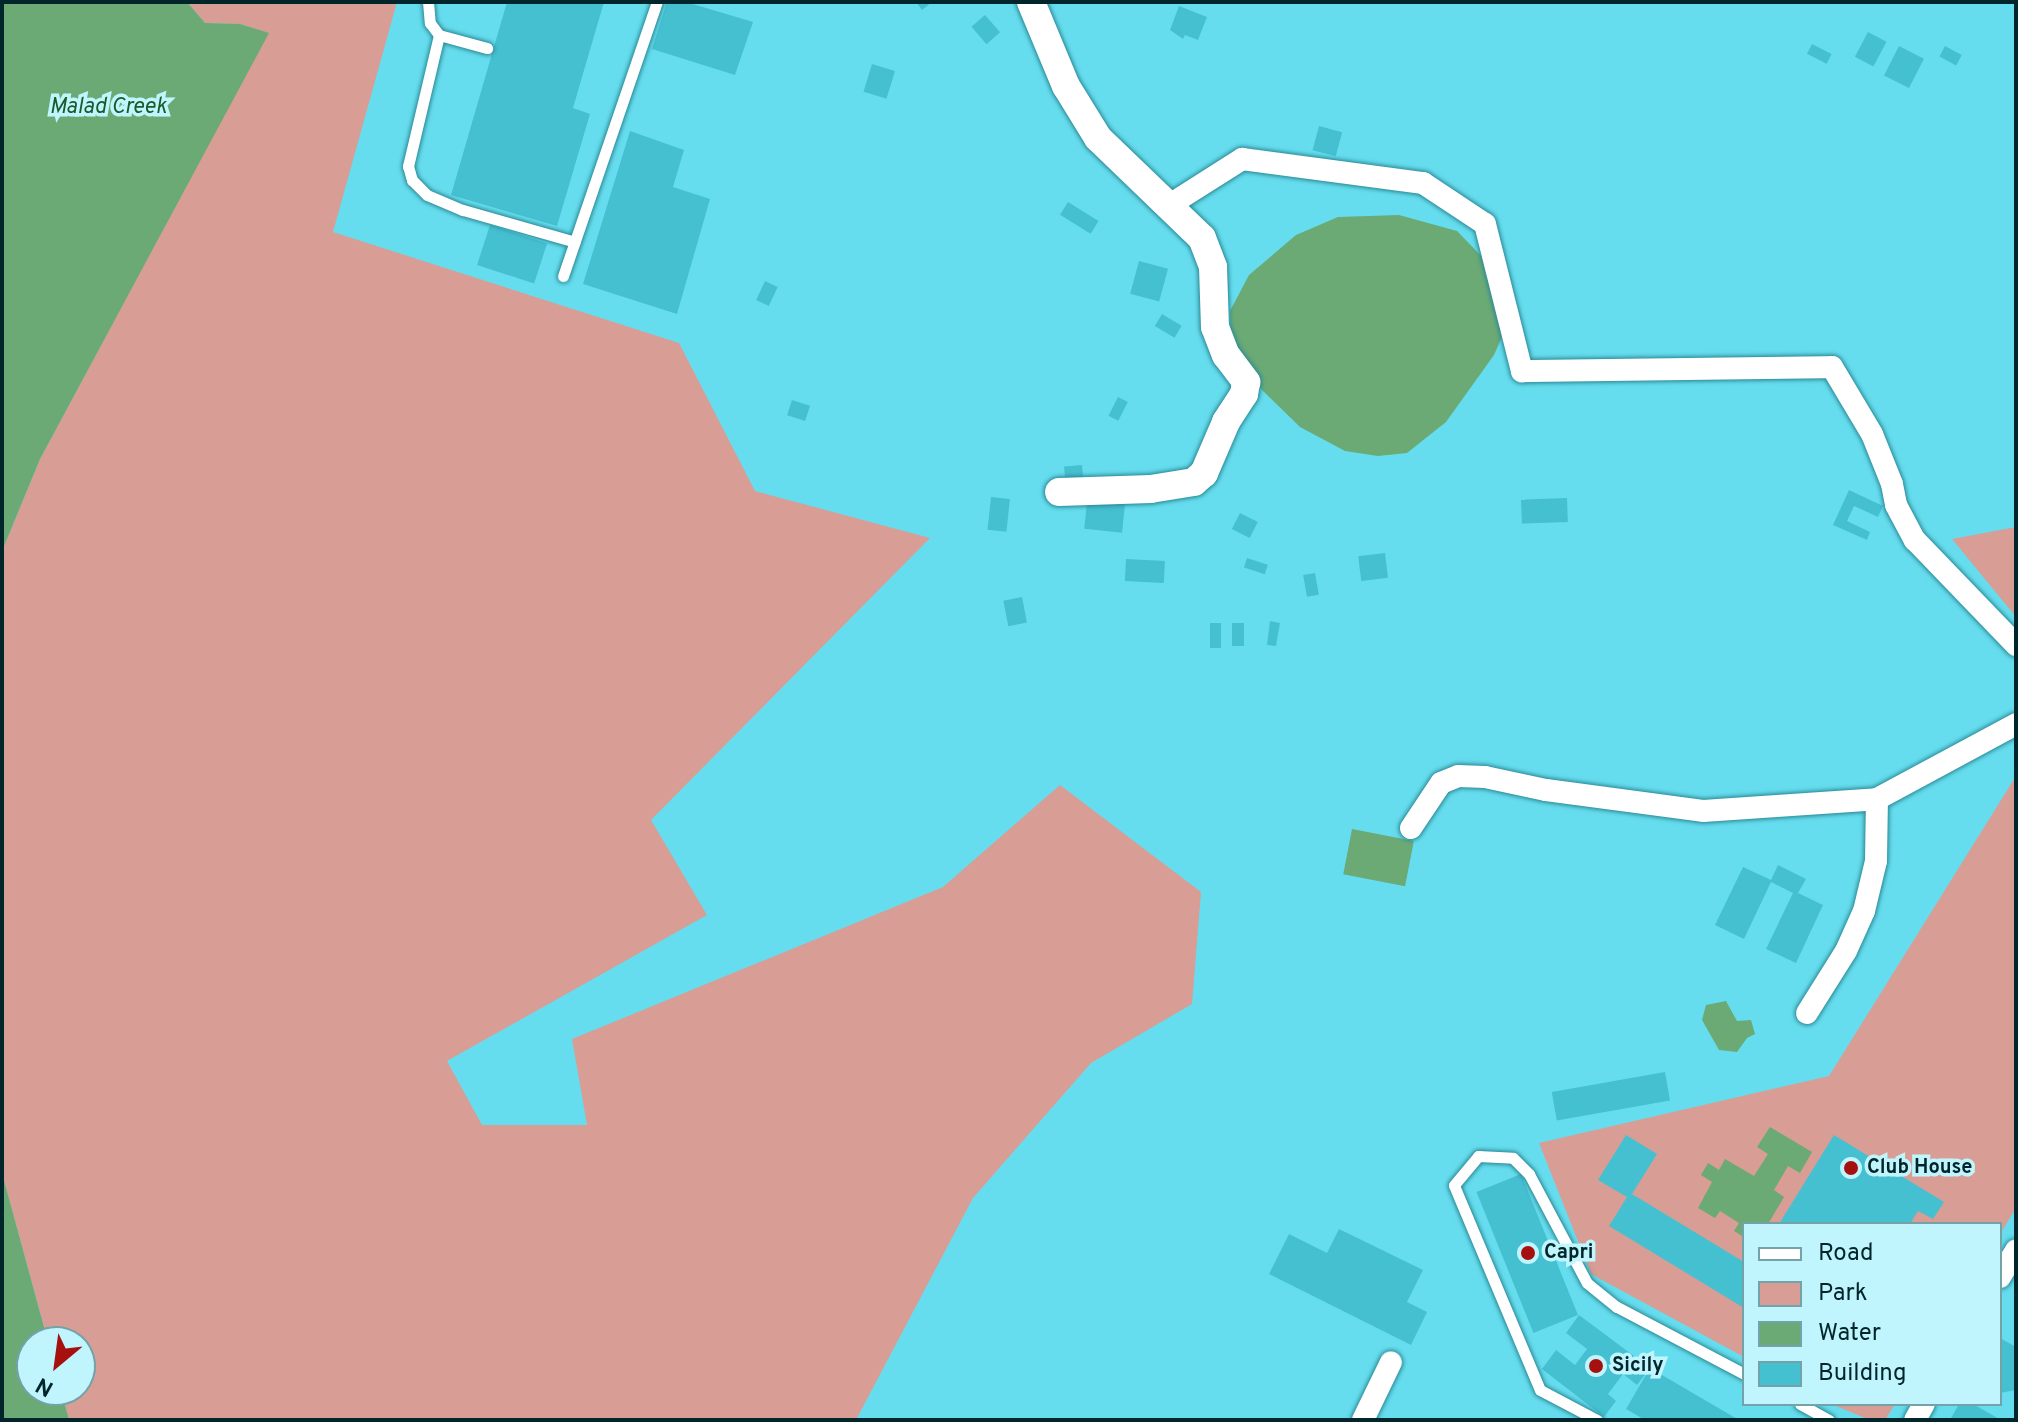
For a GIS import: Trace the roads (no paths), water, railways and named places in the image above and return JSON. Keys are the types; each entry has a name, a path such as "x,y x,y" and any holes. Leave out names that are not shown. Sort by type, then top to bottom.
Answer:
{"street":[{"path":"1031,2 1078,109 1098,138 1202,238 1210,253 1215,327 1226,355 1242,371 1246,382 1244,394 1226,422 1204,473 1194,482 1151,489 1059,492"},
{"path":"1168,206 1242,159 1423,183 1485,224 1522,371 1832,367 1872,434 1892,484 1896,505 1915,540 2016,645"},
{"path":"1411,828 1441,783 1458,776 1485,777 1546,790 1703,811 1877,799 2016,724"},
{"path":"1807,1013 1846,951 1864,911 1876,861 1877,799"},
{"path":"2002,1274 2016,1250"},
{"path":"1363,1420 1391,1362"}],"lane":[{"path":"428,2 430,23 439,35 487,48"},
{"path":"563,276 657,2"},
{"path":"439,35 408,166 412,180 427,195 463,210 575,242"},
{"path":"1597,1420 1540,1390 1454,1185 1478,1156 1513,1158 1529,1174 1587,1283 1617,1307 1742,1373"},
{"path":"1804,1406 1829,1420"}],"water":[{"name":"Malad Creek","path":"2,2 187,2 205,23 240,24 269,33 40,459 2,551"},
{"path":"1399,215 1457,231 1491,266 1506,328 1494,355 1446,422 1407,453 1378,456 1345,451 1300,427 1262,390 1231,342 1230,311 1249,275 1296,235 1338,217"},
{"path":"1352,829 1414,841 1405,886 1343,874"},
{"path":"1726,1001 1737,1021 1751,1020 1755,1034 1747,1038 1737,1052 1719,1050 1702,1020 1706,1005"},
{"path":"1770,1127 1812,1152 1800,1173 1788,1166 1774,1190 1784,1197 1769,1222 1742,1222 1742,1236 1734,1231 1739,1223 1720,1211 1715,1218 1698,1208 1712,1182 1701,1175 1708,1163 1719,1170 1725,1159 1754,1176 1768,1154 1757,1147"},
{"path":"2,1173 44,1326 16,1326 16,1406 65,1406 69,1420 2,1420"}],"place":[{"name":"Club House","path":"1851,1168"},
{"name":"Capri","path":"1528,1253"},
{"name":"Sicily","path":"1596,1366"}]}
